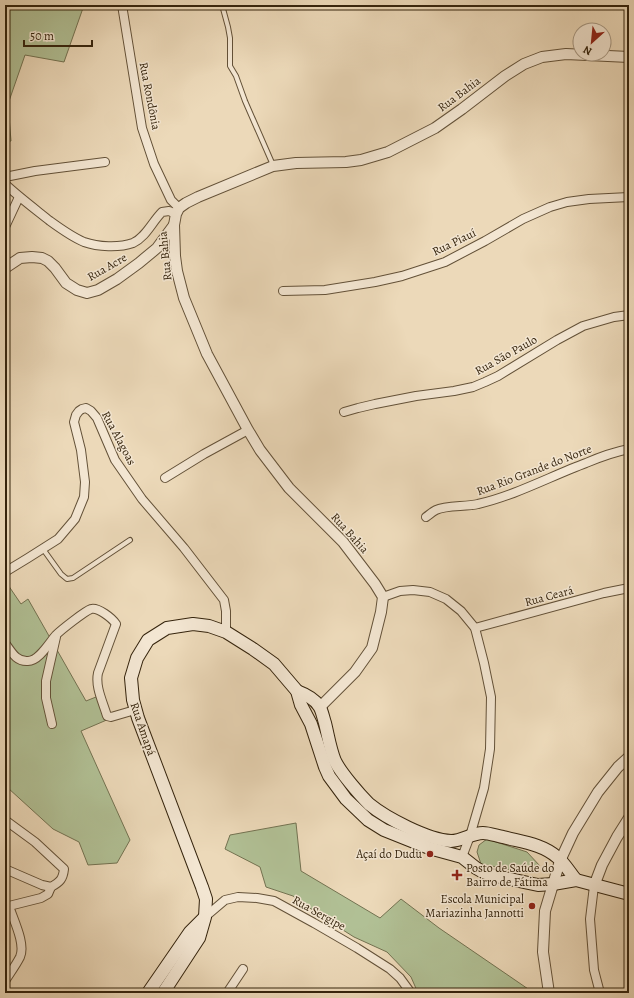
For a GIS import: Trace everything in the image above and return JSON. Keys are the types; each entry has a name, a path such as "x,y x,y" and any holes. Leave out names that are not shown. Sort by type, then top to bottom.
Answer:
{"main road":[{"name":"Rua Amapá","path":"156,991 199,938 205,917 206,899 132,700 131,678 137,658 148,640 167,628 193,624 209,626 226,632 253,649 274,664 297,691 301,705 330,764"},
{"name":"Rua Amapá","path":"297,691 305,694 320,706"},
{"path":"320,706 329,741 329,776 346,799 361,814 384,830 430,843 462,857 476,868 491,875 538,885 576,880 594,886 629,894"},
{"path":"311,724 324,720"},
{"path":"330,764 370,804 430,843 442,840 457,840 482,833 532,844 544,848 559,858 576,880"},
{"path":"361,814 370,804"}],"street":[{"name":"Rua Rondônia","path":"122,5 142,128 154,164 171,200 178,211"},
{"name":"Rua Bahia","path":"382,597 376,584 343,542 289,488 260,450 207,354 184,298 177,271 174,225 178,211 186,203 198,197 274,166 296,163 346,162 361,160 388,152 441,124 505,76 524,64 542,57 566,54 629,57"},
{"path":"5,177 35,171 104,162"},
{"path":"5,184 19,197 67,233 84,242 97,245 109,246 133,242 149,229 162,212 178,211"},
{"path":"5,227 19,197"},
{"name":"Rua Piauí","path":"284,291 325,290 402,276 445,262 523,219 550,207 566,202 589,199 629,197"},
{"name":"Rua Acre","path":"5,268 20,258 42,258 48,261 55,268 66,283 77,290 87,293 98,290 139,263 157,248 174,225"},
{"name":"Rua São Paulo","path":"344,412 416,396 454,391 485,382 498,376 583,326 614,317 629,315"},
{"name":"Rua Alagoas","path":"5,572 58,539 75,519 84,497 84,482 82,450 74,422 79,411 86,408 91,411 96,418 115,460 142,499 184,548 224,600 226,611 226,632"},
{"path":"165,478 204,454 248,430"},
{"name":"Rua Rio Grande do Norte","path":"426,517 437,509 487,502 599,457 629,449"},
{"name":"Rua Ceará","path":"475,628 604,593 629,588"},
{"path":"320,706 355,672 372,648 379,619 382,597 400,591 413,590 430,592 446,599 461,611 475,628 491,697 490,749 484,788 470,836 462,857"},
{"path":"5,643 14,656 22,661 29,661 37,658 57,634 84,612 91,609 98,609 114,620 116,624 97,678 99,691 107,716 111,717 135,710"},
{"path":"52,724 46,698 46,681 57,634"},
{"path":"549,993 543,952 545,911 560,861 573,833 598,792 618,767 629,757"},
{"path":"600,993 594,970 590,919 594,886 602,864 629,818"},
{"path":"5,820 35,842 64,869 63,876 51,887 48,894 41,898 7,906 22,943 22,950 20,957 5,981"},
{"path":"5,869 42,885 51,887"},
{"name":"Rua Sergipe","path":"205,917 225,900 238,897 274,901 357,948 390,969 400,978 411,993"},
{"path":"227,993 243,969"}],"lane":[{"path":"222,5 230,38 230,66 236,76 244,101 274,166"},
{"path":"43,549 61,574 67,579 73,578 130,540"}],"green space":[{"path":"5,5 81,5 83,8 64,62 25,55 8,104 11,141 5,142"},
{"path":"5,582 21,604 28,599 86,701 101,695 109,719 81,731 130,840 117,863 88,865 79,842 53,829 5,784"},
{"path":"296,823 301,871 380,918 401,899 439,928 534,993 418,993 411,977 387,952 354,937 293,896 266,887 260,867 225,849 230,835"},
{"path":"487,839 527,852 540,866 527,873 481,864 477,852 479,845"}],"place":[{"name":"Açaí do Dudu","path":"430,854"},
{"name":"Posto de Saúde do Bairro de Fátima","path":"457,875"},
{"name":"Escola Municipal Mariazinha Jannotti","path":"532,906"}]}
